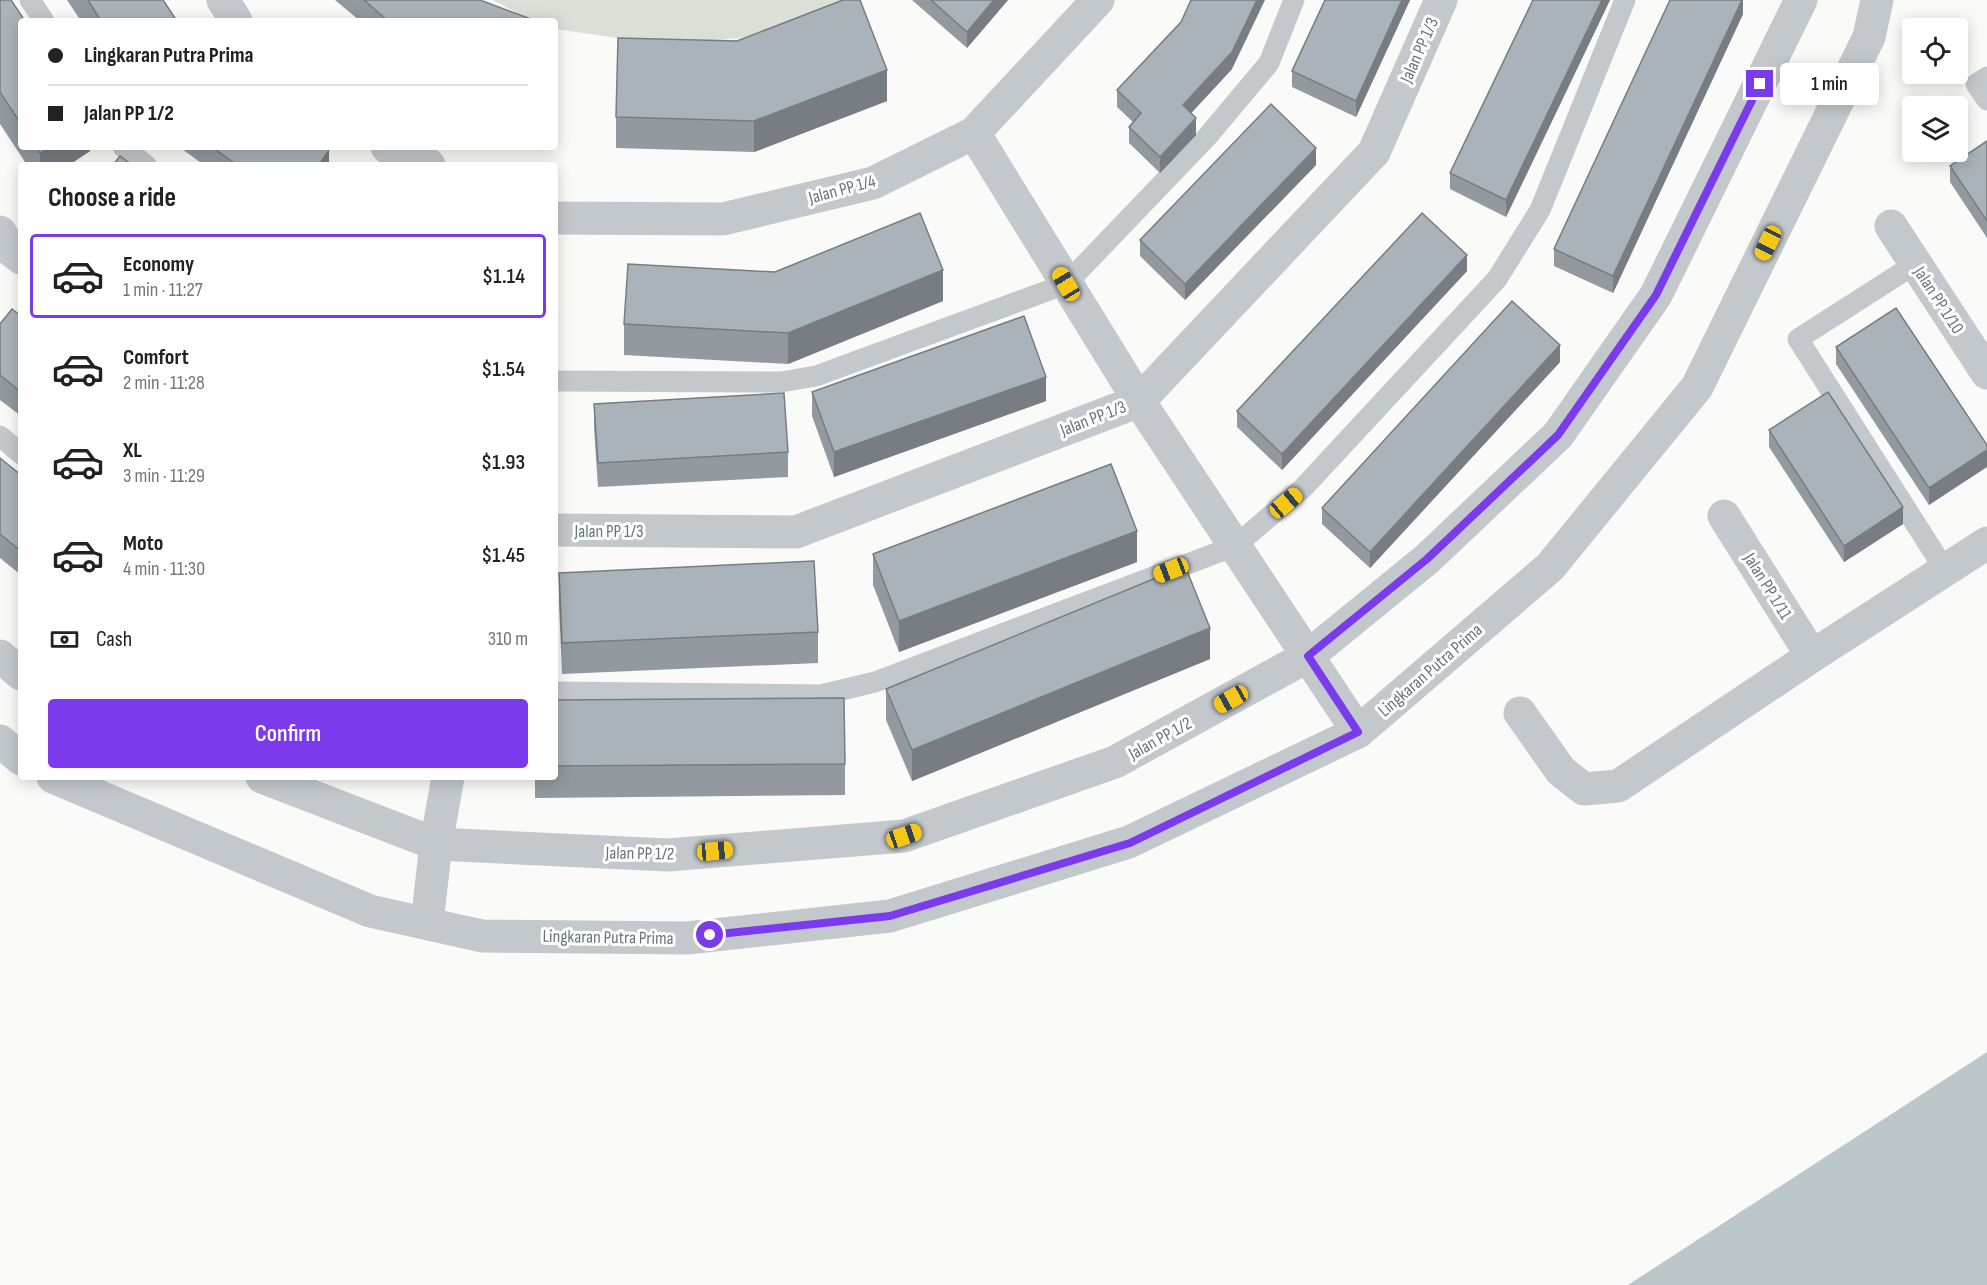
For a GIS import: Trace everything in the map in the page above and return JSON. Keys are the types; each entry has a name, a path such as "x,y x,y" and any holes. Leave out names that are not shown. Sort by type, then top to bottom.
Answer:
{"street":[{"path":"223,0 234,18"},
{"name":"Jalan PP 1/4","path":"558,218 723,219 873,183 974,133 1098,0"},
{"name":"Jalan PP 1/3","path":"558,530 796,532 1139,401 1374,152 1441,0"},
{"name":"Jalan PP 1/2","path":"270,780 436,844 668,855 904,836 1115,762 1308,656 1427,559 1558,435 1656,295 1801,0"},
{"name":"Lingkaran Putra Prima","path":"60,780 370,911 482,936 687,938 890,916 1130,843 1358,732 1550,567 1697,387 1869,37 1877,0"},
{"path":"974,133 1139,401 1358,732"},
{"path":"394,150 422,162"},
{"name":"Jalan PP 1/10","path":"1891,226 1987,373"},
{"name":"Jalan PP 1/11","path":"1724,516 1812,656"},
{"path":"1520,713 1561,771 1584,789 1618,786 1812,656 1987,543"},
{"path":"0,656 18,671"},
{"path":"0,741 18,756"},
{"path":"427,923 436,844 447,780"}],"lane":[{"path":"30,0 42,18"},
{"path":"558,381 781,382 804,378 1066,284 1208,137 1269,63 1294,0"},
{"path":"558,693 821,695 875,682 1235,546 1303,488 1497,279 1540,210 1625,0"},
{"path":"1987,77 1976,84 1987,100"},
{"path":"127,150 142,162"},
{"path":"1915,264 1798,339 1945,570"},
{"path":"0,436 18,451"}],"shaded area":[{"path":"493,0 842,0 815,17 742,38 660,44 558,29 558,18 526,18"},
{"path":"1987,1052 1987,1285 1628,1285"}],"building":[{"path":"0,0 11,0 23,18 18,18 18,119 0,92"},
{"path":"88,0 163,0 175,18 99,18"},
{"path":"364,0 480,0 528,18 385,18"},
{"path":"843,0 860,0 887,70 754,121 616,117 618,38 737,41"},
{"path":"931,0 994,0 967,32"},
{"path":"1191,0 1257,0 1232,52 1183,105 1196,118 1160,157 1129,127 1141,113 1117,90 1181,22"},
{"path":"1325,0 1402,0 1356,101 1292,71"},
{"path":"1533,0 1602,0 1506,200 1450,173"},
{"path":"1670,0 1742,0 1613,276 1554,249"},
{"path":"1271,104 1316,148 1185,284 1140,240"},
{"path":"1987,141 1987,221 1950,166 1956,162 1968,162 1968,154"},
{"path":"216,150 329,150 321,162 233,162"},
{"path":"120,156 128,162 115,162"},
{"path":"920,213 943,270 788,333 624,324 628,264 775,272"},
{"path":"1422,213 1467,255 1282,454 1237,411"},
{"path":"1512,301 1560,345 1370,552 1322,508"},
{"path":"1896,308 1987,445 1987,450 1929,488 1836,347"},
{"path":"12,309 18,314 18,390 0,375 0,324"},
{"path":"1024,316 1046,377 834,452 812,392"},
{"path":"1828,392 1903,507 1844,546 1769,430"},
{"path":"784,393 788,452 598,463 594,404"},
{"path":"0,458 18,473 18,549 0,534"},
{"path":"1111,464 1137,531 899,621 873,554"},
{"path":"814,561 818,632 562,643 559,573"},
{"path":"1185,566 1210,628 912,750 886,689"},
{"path":"844,698 845,764 558,766 558,700"}],"route":[{"path":"710,935 890,916 1130,843 1358,732 1308,656 1427,559 1558,435 1656,295 1760,84"}]}
